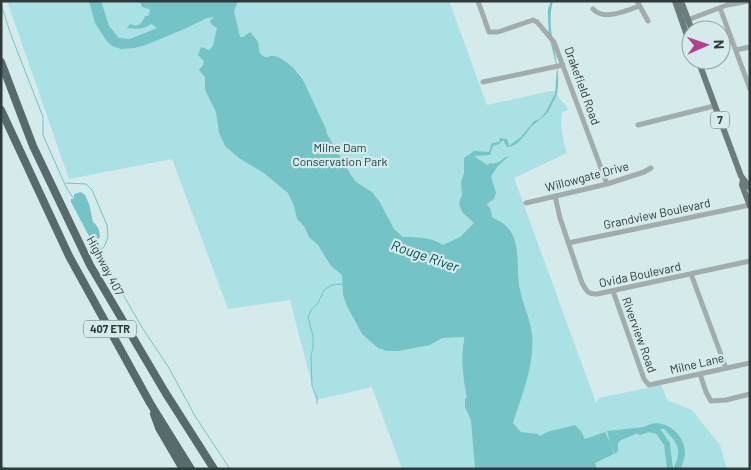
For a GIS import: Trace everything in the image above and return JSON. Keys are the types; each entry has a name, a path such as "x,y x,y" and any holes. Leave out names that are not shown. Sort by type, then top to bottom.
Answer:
{"highway":[{"name":"Highway 407","path":"1,62 33,146 90,265 160,384 214,469"},
{"name":"407 ETR","path":"1,110 69,256 150,403 191,469"},
{"path":"150,403 159,428 183,469"},
{"path":"181,415 221,469"}],"main road":[{"path":"675,1 684,20"},
{"path":"680,1 685,20"},
{"name":"7","path":"701,70 743,180 742,185 750,205"},
{"name":"7","path":"743,180 748,183 750,188"}],"street":[{"name":"Drakefield Road","path":"478,1 489,32 498,32 535,21 554,42 607,184"},
{"path":"688,20 720,8 749,1"},
{"path":"592,9 596,13 604,15 630,10 638,4 648,21"},
{"path":"720,8 750,89"},
{"path":"736,50 750,47"},
{"path":"483,82 563,65"},
{"path":"638,124 714,106"},
{"name":"Willowgate Drive","path":"526,203 607,184 651,168"},
{"path":"555,196 568,243"},
{"name":"Grandview Boulevard","path":"568,243 750,205"},
{"name":"Ovida Boulevard","path":"568,243 587,292 594,295 750,261"},
{"path":"692,274 726,368"},
{"name":"Riverview Road","path":"613,291 644,379 649,385"},
{"name":"Milne Lane","path":"649,385 750,363"},
{"path":"700,374 711,401 726,400 750,394"}],"green space":[{"name":"Milne Dam Conservation Park","path":"7,1 449,1 487,105 556,91 558,97 568,110 562,112 561,122 567,153 514,178 596,403 599,398 661,385 668,401 692,410 720,445 727,469 402,469 372,387 316,400 290,300 228,309 172,159 69,179"}],"water":[{"path":"89,1 101,1 109,26 119,38 130,39 157,28 151,24 136,29 127,28 130,24 140,24 150,12 149,9 142,7 140,1 238,1 234,11 240,37 250,32 258,42 259,51 264,57 274,56 279,58 292,66 299,74 327,134 351,175 356,182 372,192 394,229 403,237 429,239 443,245 460,237 474,223 462,212 459,203 462,195 461,182 464,173 464,158 474,151 489,152 492,143 499,142 500,138 507,139 509,146 521,137 534,121 540,119 555,94 557,68 549,36 548,17 548,9 551,1 553,1 551,25 558,70 557,95 544,116 514,145 507,147 503,140 493,146 490,155 474,156 487,165 509,156 491,176 496,193 494,199 487,205 490,208 492,217 505,225 514,239 520,290 532,334 530,368 513,423 521,432 538,434 540,436 547,432 575,425 585,439 605,432 610,442 607,431 644,427 658,423 671,428 681,439 685,455 681,469 673,469 678,457 678,447 673,438 664,429 648,429 621,440 618,443 618,451 615,454 610,443 614,454 595,463 597,469 475,469 471,420 465,407 465,399 467,397 462,354 464,337 442,338 430,345 398,351 387,351 378,348 362,334 343,295 342,275 331,266 318,245 309,237 304,226 297,219 288,193 264,173 239,158 225,146 219,133 216,112 205,90 205,77 199,70 204,61 198,55 201,47 209,50 213,46 217,28 210,21 214,17 207,18 143,46 121,49 112,46 106,40 95,23"},
{"path":"81,192 85,195 93,222 99,230 100,237 96,241 92,241 71,202 71,199 74,199 74,194"}],"waterway":[{"path":"1,4 43,117 43,135 66,187 74,199"},
{"path":"66,183 86,184 92,190 107,225 108,237 104,247 101,249"},
{"path":"97,240 107,267 143,329 169,368 195,416 230,469"},
{"path":"317,404 317,398 312,386 311,355 313,336 308,317 324,290 332,285 343,284"},
{"name":"Rouge River","path":"640,432 649,429 658,431 667,444 670,469"},
{"path":"1,466 8,469"}]}
